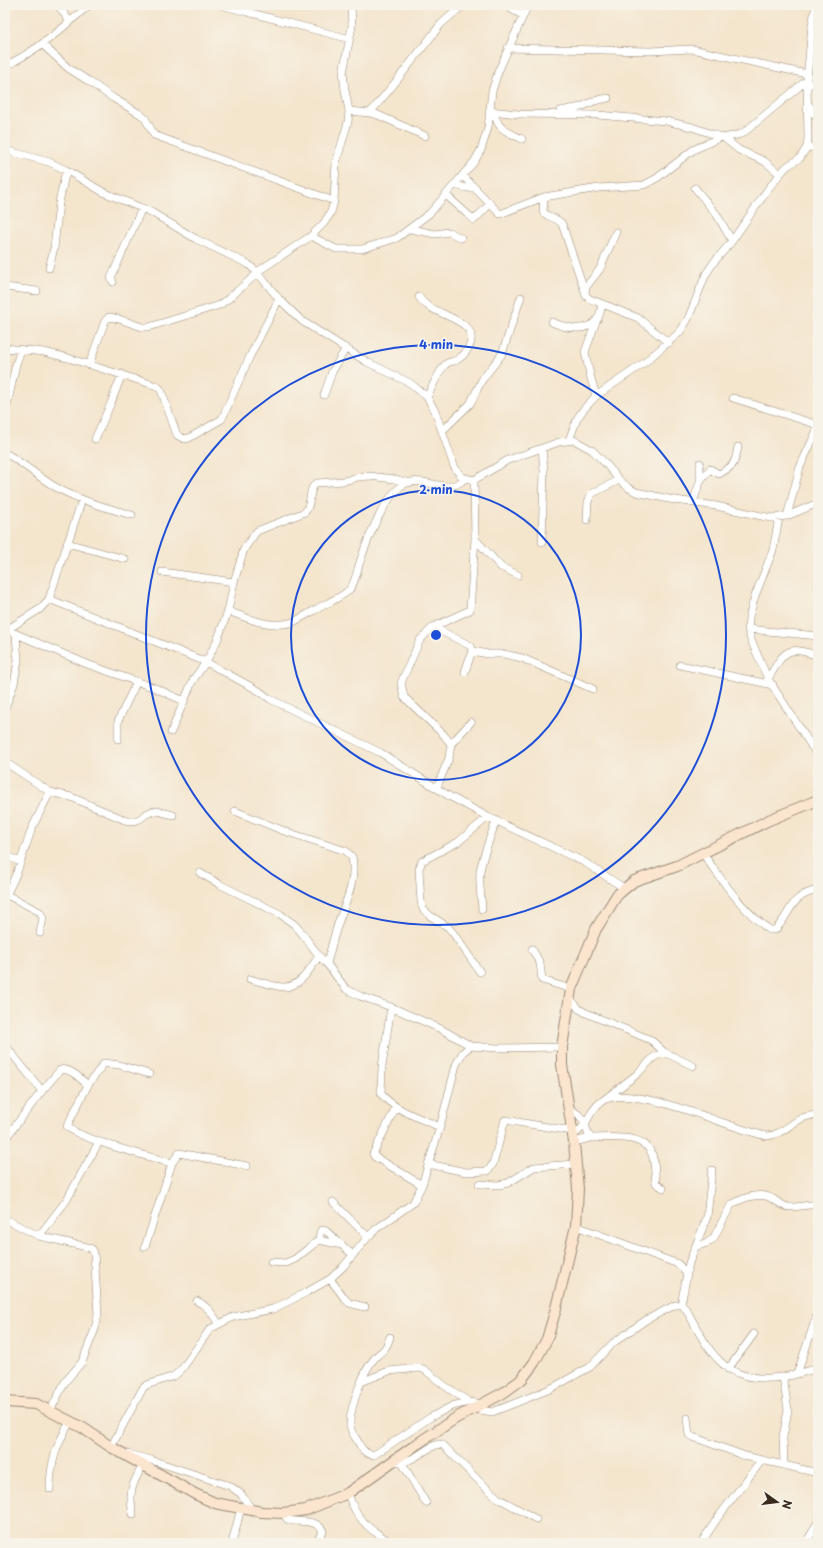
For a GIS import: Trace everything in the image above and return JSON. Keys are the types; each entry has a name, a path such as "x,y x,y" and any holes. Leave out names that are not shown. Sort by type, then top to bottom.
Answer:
{"street":[{"path":"58,5 70,22"},
{"path":"5,66 18,60 42,44 90,5"},
{"path":"221,5 350,39"},
{"path":"370,113 441,24 463,5"},
{"path":"504,5 522,15"},
{"path":"311,236 336,249 362,249 398,238 430,213 463,176 481,150 492,111 492,92 498,72 522,15 528,5"},
{"path":"569,440 577,419 596,396 644,363 680,332 688,319 706,274 732,241 768,189 780,174 800,158 807,147 807,79 814,6"},
{"path":"89,365 105,321 109,317 119,318 142,327 154,326 220,305 228,300 257,272 311,236 324,223 331,212 334,201 336,163 348,122 349,111 343,73 352,26 352,7"},
{"path":"42,44 68,68 145,118 154,135 334,201"},
{"path":"508,48 650,51 692,49 807,79 818,84"},
{"path":"463,176 476,188 497,213 500,214 544,197 599,188 644,185 657,178 693,150 722,138 741,134 807,79"},
{"path":"548,114 581,107 594,101 608,98"},
{"path":"808,103 818,120"},
{"path":"349,111 370,113 425,136"},
{"path":"492,111 520,114 598,115 666,121 692,127 722,138 739,150 764,161 780,174"},
{"path":"492,111 498,124 506,131 522,139"},
{"path":"807,147 818,148"},
{"path":"5,150 49,162 66,170 103,192 151,212 196,239 243,260 257,272 279,299 302,321 382,370 410,383 427,397 442,431 454,466 460,475 465,478 474,480 508,460 542,448 569,440 574,440 592,450 619,480 636,492 669,499 716,506 765,517 783,517 818,503"},
{"path":"49,268 54,248 66,170"},
{"path":"454,185 466,188 476,188"},
{"path":"695,188 717,215 732,241"},
{"path":"446,195 474,220 490,204"},
{"path":"544,197 543,212 559,220 562,224 586,296 590,299 638,318 669,343"},
{"path":"113,282 111,278 142,208"},
{"path":"411,229 435,234 449,232 461,238"},
{"path":"585,293 586,287 600,270 616,232"},
{"path":"5,287 37,291"},
{"path":"419,297 425,305 462,323 469,330 472,336 470,344 462,356 445,365 427,397"},
{"path":"442,431 470,404 482,380 502,354 521,297"},
{"path":"5,348 44,352 122,374 159,388 177,435 184,439 189,438 222,419 249,358 279,299"},
{"path":"596,396 585,352 602,304"},
{"path":"552,322 561,326 577,328 588,326 597,319"},
{"path":"324,395 332,372 346,348"},
{"path":"5,415 16,364 21,350"},
{"path":"95,439 111,404 122,374"},
{"path":"733,398 818,424"},
{"path":"818,428 800,467 773,550 755,596 748,629 750,640 770,682 818,756"},
{"path":"542,448 544,471 542,542"},
{"path":"693,502 700,482 710,469 719,474 732,466 735,463 738,448"},
{"path":"5,452 58,488 82,500 132,515"},
{"path":"700,463 700,482"},
{"path":"171,732 194,680 217,641 228,611 234,582 244,549 257,531 305,512 309,505 313,485 317,483 344,481 369,476 451,487 461,483 465,478"},
{"path":"451,744 444,735 404,697 401,683 420,640 433,627 470,610 475,540 474,480"},
{"path":"587,520 588,502 591,494 619,480"},
{"path":"228,611 253,620 285,625 343,595 352,586 361,557 387,502 401,486 409,482"},
{"path":"6,631 40,609 50,599 82,500"},
{"path":"475,540 502,567 518,575"},
{"path":"67,543 125,559"},
{"path":"162,572 234,582"},
{"path":"50,599 206,662 259,691 270,699 381,753 449,796 584,862 624,888"},
{"path":"433,627 469,645 472,651 465,672"},
{"path":"748,629 818,636"},
{"path":"6,631 87,664 137,681 184,701"},
{"path":"5,708 14,684 17,667 16,635"},
{"path":"770,682 775,667 789,651 802,650 818,656"},
{"path":"472,651 488,654 504,654 522,658 593,689"},
{"path":"680,665 770,682"},
{"path":"118,739 118,721 137,681"},
{"path":"437,787 449,758 451,744 471,722"},
{"path":"811,746 818,739"},
{"path":"5,762 50,792 71,797 132,821 138,821 149,813 155,811 173,815"},
{"path":"40,933 43,918 40,912 6,897 32,828 50,792"},
{"path":"5,1402 36,1404 83,1428 114,1449 142,1465 195,1494 216,1503 262,1512 283,1513 306,1510 348,1493 398,1462 476,1404 503,1393 521,1380 534,1363 547,1339 576,1226 578,1189 573,1136 562,1065 562,1047 570,993 596,929 617,895 634,881 677,866 769,820 818,800"},
{"path":"235,811 284,831 346,851 352,857 354,876 346,905 337,926 327,964"},
{"path":"480,972 454,933 423,909 421,902 419,869 422,861 458,842 488,816"},
{"path":"482,909 480,872 496,820"},
{"path":"703,854 747,910 770,930 775,930 779,927 791,905 801,897 812,891 818,890"},
{"path":"5,855 20,862"},
{"path":"200,873 280,914 298,929 318,956 327,964 346,989 360,996 391,1007 441,1029 471,1046 497,1048 562,1047"},
{"path":"532,949 540,963 542,980 570,993 579,1009 651,1040 664,1052 693,1066"},
{"path":"250,979 284,988 291,986 304,976 318,956"},
{"path":"391,1007 381,1094 388,1102 396,1107 440,1127"},
{"path":"5,1045 42,1091"},
{"path":"114,1449 143,1388 147,1385 174,1376 182,1369 210,1329 233,1317 273,1309 330,1279 343,1267 376,1229 414,1203 422,1185 440,1127 456,1065 463,1052 471,1046"},
{"path":"573,1136 585,1125 590,1113 605,1099 636,1075 654,1057 664,1052"},
{"path":"149,1074 119,1065 104,1063 88,1085 67,1126 72,1131 99,1142 172,1163"},
{"path":"5,1140 60,1070 64,1069 69,1071 88,1085"},
{"path":"605,1099 636,1097 767,1136 780,1134 806,1116 818,1116"},
{"path":"396,1107 373,1154 375,1157 396,1171 422,1185"},
{"path":"569,1108 578,1113 582,1118 590,1138"},
{"path":"428,1164 466,1172 488,1171 493,1164 505,1120 573,1136 590,1138 617,1137 645,1144 653,1157 656,1183 663,1188"},
{"path":"39,1236 66,1201 99,1142"},
{"path":"145,1247 172,1163 179,1153 247,1166"},
{"path":"479,1184 499,1185 508,1183 534,1167 576,1164"},
{"path":"681,1305 686,1273 695,1247 702,1234 707,1217 712,1170"},
{"path":"695,1247 707,1243 713,1239 731,1204 750,1196 759,1195 771,1197 783,1206 789,1207 818,1204"},
{"path":"333,1202 368,1237"},
{"path":"5,1219 39,1236 92,1249 98,1314 95,1328 82,1362 65,1382 50,1412"},
{"path":"576,1226 678,1264 686,1273"},
{"path":"271,1262 286,1263 295,1259 319,1240 320,1232 322,1230 326,1231 353,1255"},
{"path":"319,1240 342,1245"},
{"path":"330,1279 346,1300 350,1303 365,1307"},
{"path":"197,1301 210,1310 218,1324"},
{"path":"361,1382 382,1372 420,1368 425,1370 445,1386 476,1404 480,1410 492,1412 552,1388 590,1367 613,1344 646,1320 675,1305 681,1305 686,1309 712,1354 728,1369 746,1376 766,1379 784,1377 818,1368"},
{"path":"797,1374 818,1312"},
{"path":"728,1369 754,1334"},
{"path":"390,1337 385,1350 374,1358 361,1382 352,1410 350,1426 363,1451 369,1455 374,1455 431,1417 452,1406 476,1404"},
{"path":"784,1377 788,1410 782,1437 784,1465"},
{"path":"687,1418 689,1435 746,1456 818,1472"},
{"path":"50,1489 50,1470 60,1439 70,1422"},
{"path":"398,1462 409,1461 437,1444 443,1445 498,1498 536,1519"},
{"path":"114,1449 230,1486 240,1494 252,1510"},
{"path":"701,1543 719,1516 762,1460"},
{"path":"398,1462 426,1503"},
{"path":"133,1514 130,1500 131,1489 142,1465"},
{"path":"348,1493 355,1511 371,1529 390,1543"},
{"path":"232,1543 241,1508"},
{"path":"283,1513 288,1520 310,1522 321,1528 323,1531 316,1543"},
{"path":"806,1543 818,1522"}]}
